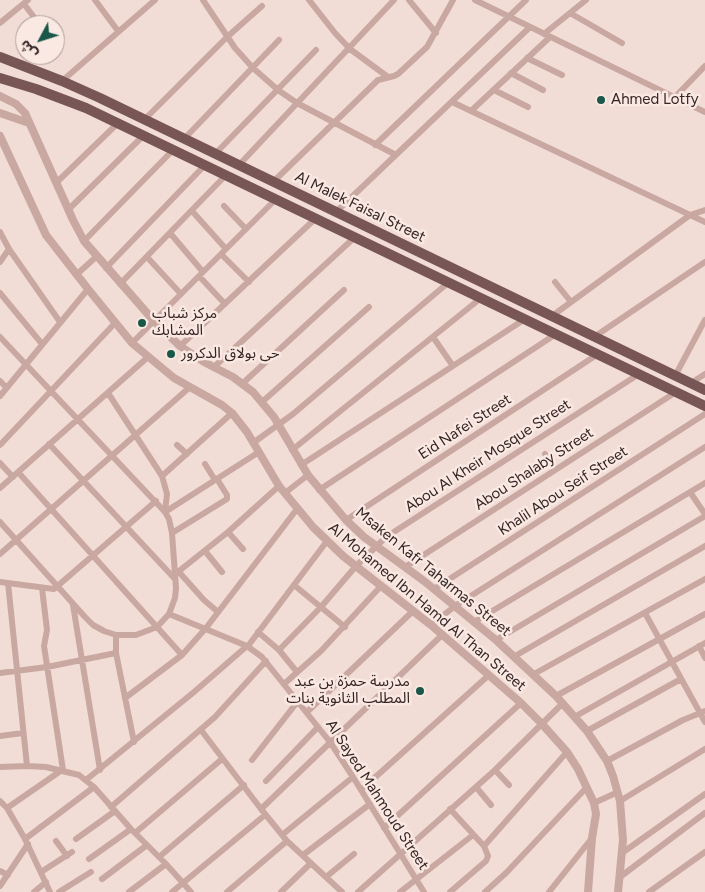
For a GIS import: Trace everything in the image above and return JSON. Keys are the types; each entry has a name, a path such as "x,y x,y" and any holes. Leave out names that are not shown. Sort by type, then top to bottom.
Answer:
{"main road":[{"name":"Al Malek Faisal Street","path":"0,57 62,81 705,390"},
{"name":"Al Malek Faisal Street","path":"0,78 61,98 118,123 705,406"},
{"path":"416,267 421,262 420,253"},
{"path":"437,277 435,268 441,263"}],"street":[{"path":"94,0 118,31"},
{"path":"62,81 155,0"},
{"path":"202,0 227,37 253,68 278,90 296,103 396,156"},
{"path":"309,0 350,49 389,78"},
{"path":"239,165 394,0"},
{"path":"410,0 436,33"},
{"path":"273,182 378,80 398,74 427,48 453,0"},
{"path":"475,0 705,112"},
{"path":"375,145 526,0"},
{"path":"471,111 528,58 547,35 586,0"},
{"path":"0,23 26,2 34,15"},
{"path":"144,120 227,37 262,6"},
{"path":"570,13 622,43"},
{"path":"336,212 530,27"},
{"path":"184,139 279,40"},
{"path":"214,154 316,50"},
{"path":"528,58 562,76"},
{"path":"674,97 705,66"},
{"path":"511,74 543,90"},
{"path":"494,90 528,107"},
{"name":"Msaken Kafr Taharmas Street","path":"0,96 20,106 25,113 56,184 84,241 96,257 154,321 180,346 243,384 262,402 279,425 308,475 346,520 515,656 576,716 607,761 618,792 623,827 618,892"},
{"path":"452,102 705,222"},
{"path":"0,113 29,123"},
{"path":"56,184 118,123"},
{"name":"Al Mohamed Ibn Hamd Al Than Street","path":"0,136 46,235 132,343 174,378 222,405 232,413 241,422 279,486 297,509 327,541 442,635 521,703 567,752 587,787 594,803 596,814 592,838 588,892"},
{"path":"68,210 144,136"},
{"path":"84,241 173,150"},
{"path":"106,268 205,165"},
{"path":"120,284 226,175"},
{"path":"132,343 276,199"},
{"path":"224,206 246,229"},
{"path":"552,316 690,215 705,210"},
{"path":"192,211 249,282"},
{"path":"180,346 316,218"},
{"path":"0,232 9,249 60,322"},
{"path":"170,233 225,304"},
{"path":"214,367 355,237"},
{"path":"0,262 9,249"},
{"path":"147,256 181,294"},
{"path":"76,275 96,257"},
{"path":"594,337 705,262"},
{"path":"253,443 279,425 449,282"},
{"path":"555,282 571,302"},
{"path":"0,396 88,289"},
{"path":"243,384 344,290"},
{"path":"0,294 42,344"},
{"path":"292,450 482,298"},
{"path":"262,402 369,307"},
{"path":"301,465 525,319"},
{"path":"675,376 705,320"},
{"path":"0,445 115,323"},
{"path":"319,490 556,334"},
{"path":"0,336 165,512 169,519 172,533 176,575 175,598 169,614 156,627 136,635 116,636 93,625 0,522"},
{"path":"433,337 453,366"},
{"name":"Eid Nafei Street","path":"346,520 598,354"},
{"path":"0,488 148,357"},
{"name":"Abou Al Kheir Mosque Street","path":"279,650 321,607 356,566 376,546 400,527 640,374"},
{"path":"691,383 705,374"},
{"path":"0,381 7,388"},
{"path":"0,554 190,387"},
{"path":"108,392 162,476 167,494 165,512"},
{"name":"Abou Shalaby Street","path":"405,566 676,392"},
{"path":"162,476 232,413"},
{"name":"Khalil Abou Seif Street","path":"434,589 705,414"},
{"path":"49,444 126,526 176,575 218,612"},
{"path":"177,445 187,454"},
{"path":"431,626 455,606 705,447"},
{"path":"165,512 259,452"},
{"path":"545,454 555,470"},
{"path":"0,462 16,474 52,508 182,655"},
{"path":"172,533 226,499 227,495 205,464"},
{"path":"285,493 308,475"},
{"path":"474,622 705,483"},
{"path":"176,575 279,486"},
{"path":"496,640 705,515 690,492"},
{"path":"0,582 52,589 156,501"},
{"path":"125,698 182,655 206,628 297,509"},
{"path":"228,532 242,549"},
{"path":"86,780 248,646 327,541"},
{"path":"515,656 705,546"},
{"path":"204,551 222,572"},
{"path":"534,674 705,579"},
{"path":"8,583 27,766"},
{"path":"294,586 345,627"},
{"path":"284,684 345,627 381,586"},
{"path":"42,588 47,630 44,646 62,770"},
{"path":"73,603 100,770"},
{"path":"307,712 413,611"},
{"path":"645,613 681,679 702,712 705,722"},
{"name":"Al Sayed Mahmoud Street","path":"169,614 248,646 266,661 330,742 354,776 424,892"},
{"path":"556,696 705,614"},
{"path":"258,632 279,650 297,672"},
{"path":"172,892 263,812 330,742 442,635"},
{"path":"116,636 116,653 134,742"},
{"path":"576,716 702,645 705,658"},
{"path":"0,673 47,667 116,653"},
{"path":"76,839 113,809 200,730 229,702 266,661"},
{"path":"362,790 489,675"},
{"path":"587,731 681,679"},
{"path":"252,760 298,701"},
{"path":"384,828 521,703"},
{"path":"358,892 495,770 564,703"},
{"path":"607,761 683,720 702,712"},
{"path":"266,780 318,727"},
{"path":"200,730 282,835 326,877 337,891"},
{"path":"0,736 23,733"},
{"path":"620,801 705,749"},
{"path":"484,846 567,752"},
{"path":"89,859 133,831 222,759"},
{"path":"0,768 27,766 62,770 79,775 94,787 191,892"},
{"path":"7,808 62,770"},
{"path":"495,770 509,785"},
{"path":"282,835 354,776"},
{"path":"159,857 244,785"},
{"path":"0,886 26,841 94,787"},
{"path":"476,787 491,805"},
{"path":"485,892 506,873 587,787"},
{"path":"594,803 618,792"},
{"path":"622,853 705,794"},
{"path":"0,801 7,808 26,841 50,892"},
{"path":"303,856 370,804"},
{"path":"450,809 484,846 488,856 486,861 450,892"},
{"path":"620,877 705,813"},
{"path":"400,892 473,835"},
{"path":"549,892 592,838"},
{"path":"41,872 69,854 56,840"},
{"path":"227,892 287,840"},
{"path":"102,879 147,845"},
{"path":"650,892 705,852"},
{"path":"326,877 354,854"},
{"path":"281,892 311,863"},
{"path":"129,892 166,864"},
{"path":"0,870 8,875"},
{"path":"59,892 91,872"},
{"path":"34,892 46,882"}],"place":[{"name":"Ahmed Lotfy","path":"601,100"},
{"name":"مركز شباب المشابك","path":"142,323"},
{"name":"حى بولاق الدكرور","path":"171,354"},
{"name":"مدرسة حمزة بن عبد المطلب الثانوية بنات","path":"420,691"}]}
